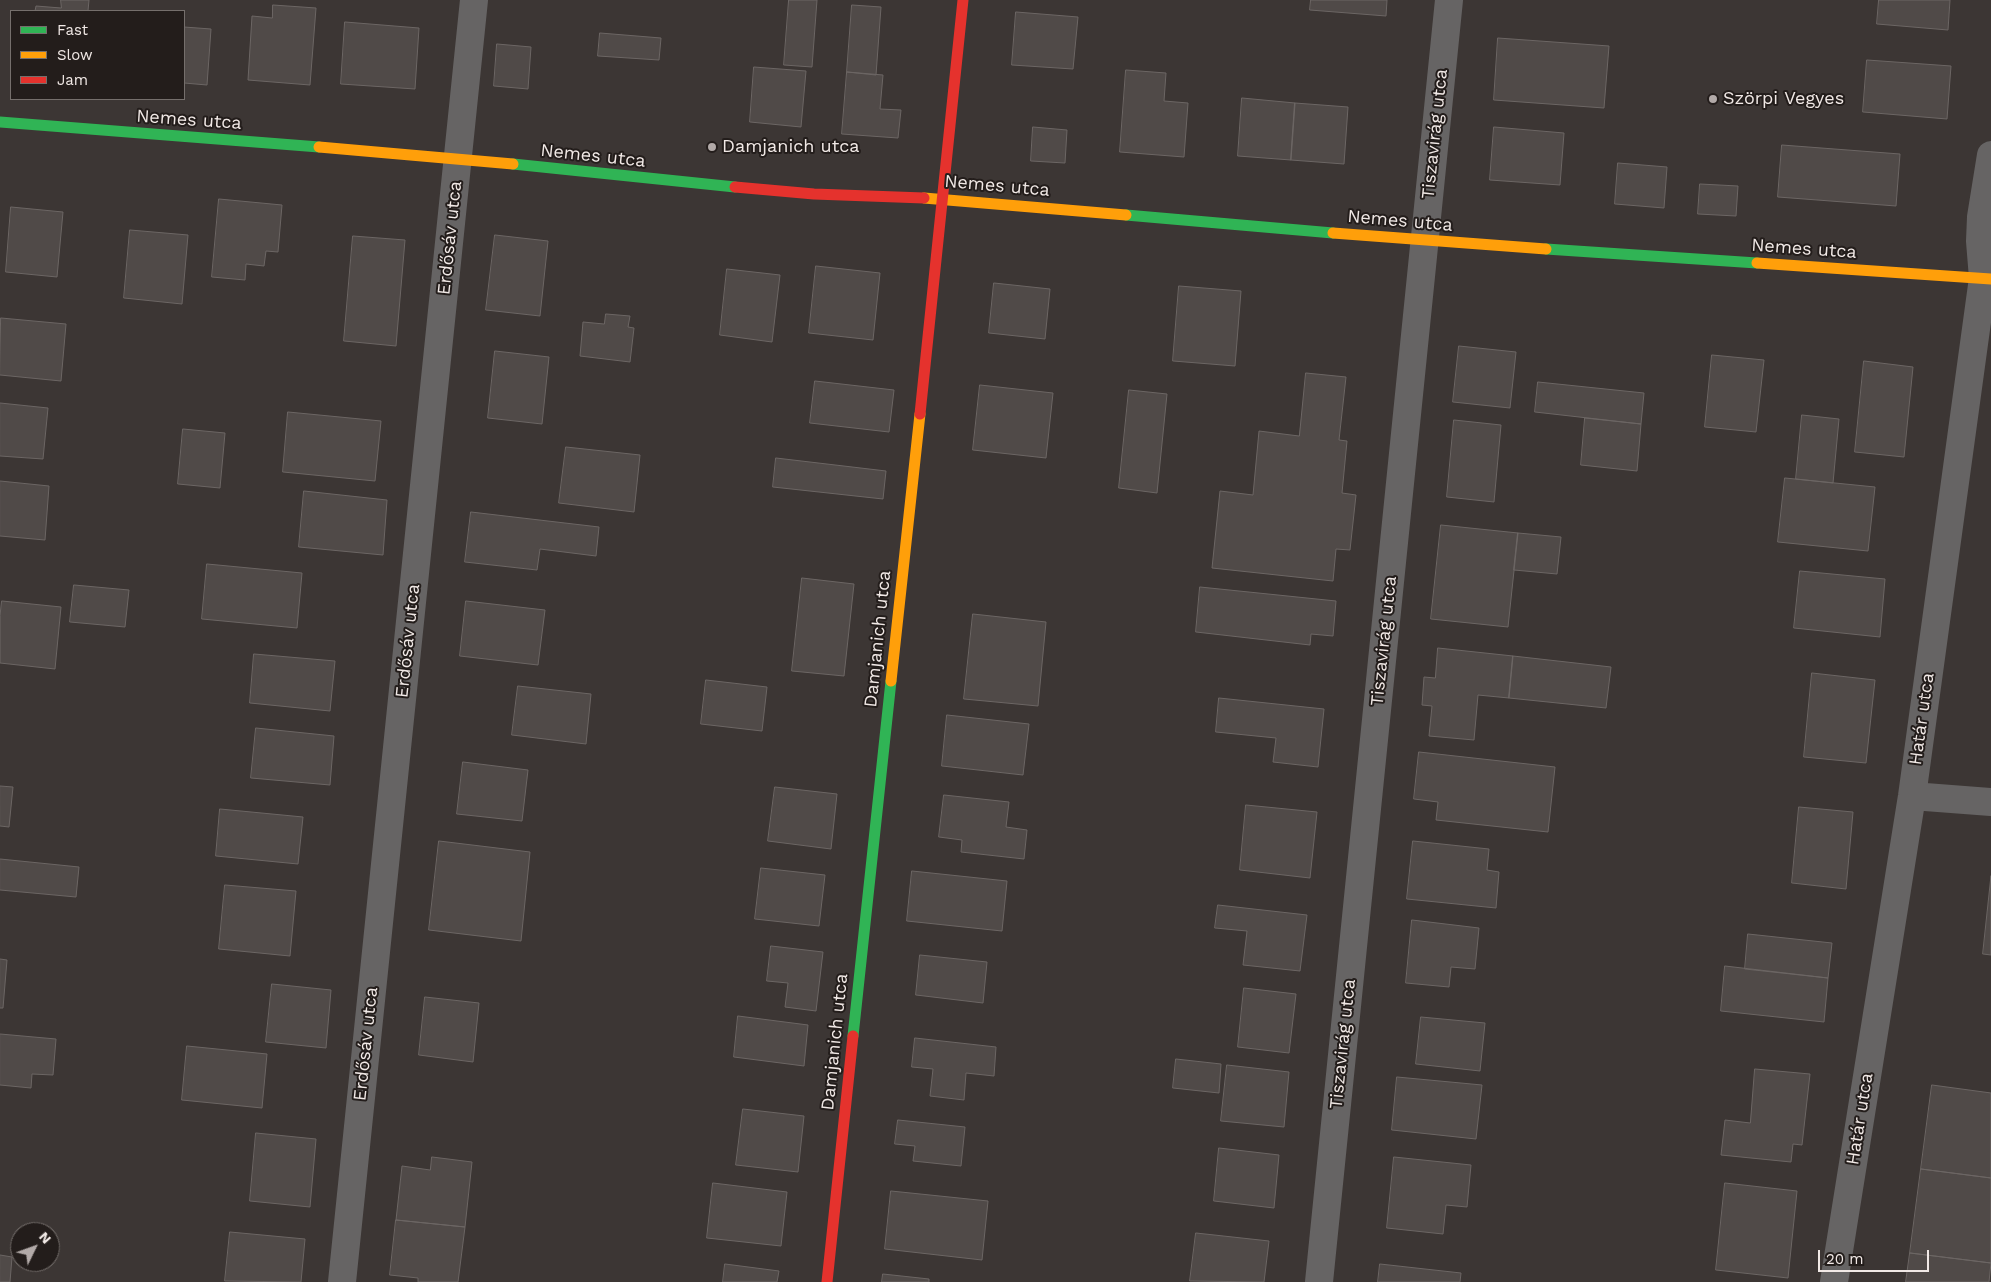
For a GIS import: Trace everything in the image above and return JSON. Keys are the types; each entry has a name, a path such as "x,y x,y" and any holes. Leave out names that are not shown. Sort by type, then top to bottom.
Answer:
{"street":[{"name":"Erdősáv utca","path":"342,1282 474,0"},
{"name":"Damjanich utca","path":"827,1282 963,0"},
{"name":"Tiszavirág utca","path":"1319,1282 1449,0"},
{"name":"Nemes utca","path":"0,122 458,158 814,194 943,199 1424,241 1987,278"},
{"name":"Határ utca","path":"1834,1282 1912,796 1987,278 1980,241 1981,217 1991,155"},
{"path":"1912,796 1991,802"}],"building":[{"path":"61,0 89,0 88,10 35,10 36,6 61,8"},
{"path":"789,0 817,0 812,67 784,65"},
{"path":"1311,0 1387,0 1386,16 1310,10"},
{"path":"1879,0 1950,0 1948,30 1877,24"},
{"path":"273,5 316,8 310,85 248,80 252,16 272,18"},
{"path":"852,5 881,7 876,75 847,72"},
{"path":"1016,12 1078,17 1073,69 1012,65"},
{"path":"345,22 419,28 415,89 341,84"},
{"path":"185,27 211,29 207,85 185,83"},
{"path":"600,33 661,38 659,60 598,56"},
{"path":"1498,38 1609,46 1604,108 1494,100"},
{"path":"497,44 531,47 528,89 494,86"},
{"path":"1867,60 1951,66 1947,119 1863,112"},
{"path":"754,67 806,71 801,127 750,122"},
{"path":"1126,70 1166,73 1164,101 1188,103 1184,157 1120,152"},
{"path":"847,72 883,75 880,109 901,110 898,138 842,134"},
{"path":"1242,98 1295,103 1291,160 1238,156"},
{"path":"1295,103 1348,107 1344,164 1291,160"},
{"path":"1033,127 1067,130 1065,163 1031,161"},
{"path":"1494,127 1564,133 1560,185 1490,180"},
{"path":"1782,145 1900,154 1896,206 1778,197"},
{"path":"1618,163 1667,167 1664,208 1615,204"},
{"path":"1700,184 1738,186 1736,216 1698,214"},
{"path":"219,199 282,205 278,252 266,251 264,266 246,264 245,280 212,277"},
{"path":"11,207 63,212 57,277 6,272"},
{"path":"130,230 188,235 182,304 124,298"},
{"path":"495,235 548,241 540,316 486,310"},
{"path":"353,236 405,240 396,346 344,341"},
{"path":"816,266 880,273 873,340 809,333"},
{"path":"727,269 780,275 772,342 720,335"},
{"path":"994,283 1050,289 1045,339 989,333"},
{"path":"1179,286 1241,291 1235,366 1173,361"},
{"path":"606,314 630,316 628,327 634,328 630,362 580,356 583,322 604,324"},
{"path":"1,318 66,324 61,381 0,375"},
{"path":"1459,346 1516,352 1510,408 1453,402"},
{"path":"495,351 549,357 542,424 488,418"},
{"path":"1712,355 1764,360 1756,432 1705,427"},
{"path":"1864,361 1913,367 1904,457 1855,452"},
{"path":"1306,373 1346,377 1339,440 1347,441 1342,493 1356,495 1350,550 1336,549 1333,581 1212,568 1220,491 1253,495 1259,431 1299,436"},
{"path":"815,381 894,390 889,432 810,423"},
{"path":"1538,382 1644,393 1641,424 1535,412"},
{"path":"980,385 1053,393 1046,458 973,450"},
{"path":"1129,390 1167,394 1157,493 1119,488"},
{"path":"0,403 48,408 43,459 0,456"},
{"path":"288,412 381,421 375,481 283,472"},
{"path":"1802,415 1839,419 1833,483 1796,479"},
{"path":"1585,418 1641,424 1637,471 1581,465"},
{"path":"1454,420 1501,425 1494,502 1447,497"},
{"path":"183,429 225,433 220,488 178,484"},
{"path":"566,447 640,455 634,512 559,503"},
{"path":"776,458 886,471 883,499 773,487"},
{"path":"1785,478 1875,487 1868,551 1778,542"},
{"path":"0,481 49,486 45,540 0,536"},
{"path":"304,491 387,500 383,555 299,547"},
{"path":"471,512 599,527 596,556 540,549 537,570 465,562"},
{"path":"1441,525 1518,533 1508,627 1431,619"},
{"path":"1518,533 1561,537 1557,574 1514,570"},
{"path":"207,564 302,573 297,628 202,619"},
{"path":"1800,571 1885,579 1880,637 1794,628"},
{"path":"802,578 854,584 844,676 792,671"},
{"path":"74,585 129,590 125,627 70,622"},
{"path":"1200,587 1336,601 1333,636 1311,634 1310,645 1196,632"},
{"path":"2,601 61,607 55,669 0,663 0,616"},
{"path":"466,601 545,610 538,665 460,656"},
{"path":"973,614 1046,622 1038,706 964,699"},
{"path":"1438,648 1513,656 1509,698 1478,695 1474,740 1429,736 1432,706 1422,705 1424,677 1435,678"},
{"path":"254,654 335,661 330,711 250,703"},
{"path":"1513,656 1611,667 1606,708 1509,698"},
{"path":"1812,673 1875,680 1866,763 1804,757"},
{"path":"706,680 767,687 762,731 701,724"},
{"path":"518,686 591,694 586,744 512,735"},
{"path":"1219,698 1324,709 1318,767 1273,762 1276,738 1216,732"},
{"path":"947,715 1029,724 1023,775 942,766"},
{"path":"256,728 334,736 330,785 251,778"},
{"path":"1419,752 1555,767 1548,832 1436,820 1438,802 1414,799"},
{"path":"463,762 528,770 522,821 457,814"},
{"path":"0,786 13,787 9,827 0,826"},
{"path":"775,787 837,794 831,849 768,841"},
{"path":"944,795 1009,802 1006,827 1027,830 1024,859 961,852 962,840 939,837"},
{"path":"1246,805 1317,812 1310,878 1240,870"},
{"path":"1799,807 1853,812 1846,889 1792,883"},
{"path":"220,809 303,817 298,864 216,856"},
{"path":"439,841 530,852 521,941 429,930"},
{"path":"1413,841 1489,849 1487,870 1499,872 1496,908 1407,899"},
{"path":"0,859 79,867 76,897 0,890"},
{"path":"761,868 825,875 819,926 755,919"},
{"path":"912,871 1007,881 1002,931 907,921"},
{"path":"1991,876 1991,955 1983,954"},
{"path":"225,885 296,891 290,956 219,949"},
{"path":"1218,905 1307,915 1300,971 1243,965 1247,931 1215,928"},
{"path":"1412,920 1479,928 1475,969 1451,967 1449,987 1406,983"},
{"path":"1748,934 1832,943 1828,978 1745,969"},
{"path":"771,946 823,952 816,1011 785,1007 788,983 767,981"},
{"path":"920,955 987,962 983,1003 916,995"},
{"path":"0,959 7,960 3,1008 0,1008"},
{"path":"1725,966 1828,978 1824,1022 1721,1011"},
{"path":"272,984 331,990 326,1048 266,1042"},
{"path":"1244,988 1296,994 1289,1053 1238,1047"},
{"path":"425,997 479,1003 473,1062 419,1055"},
{"path":"738,1016 808,1025 804,1066 734,1057"},
{"path":"1421,1017 1485,1023 1480,1071 1416,1064"},
{"path":"0,1034 56,1039 53,1075 32,1074 31,1088 0,1085"},
{"path":"915,1038 996,1047 994,1076 966,1073 964,1100 930,1096 933,1069 912,1067"},
{"path":"187,1046 267,1054 262,1108 182,1100"},
{"path":"1176,1059 1221,1064 1219,1093 1173,1088"},
{"path":"1227,1065 1289,1072 1284,1127 1221,1121"},
{"path":"1755,1069 1810,1074 1802,1145 1793,1144 1791,1162 1721,1155 1725,1120 1750,1123"},
{"path":"1397,1077 1482,1085 1476,1139 1392,1130"},
{"path":"1932,1085 1991,1093 1991,1178 1921,1169"},
{"path":"743,1109 804,1116 798,1172 736,1165"},
{"path":"898,1120 965,1127 961,1166 913,1161 915,1146 895,1144"},
{"path":"256,1133 316,1139 310,1207 250,1201"},
{"path":"1219,1148 1279,1155 1274,1208 1214,1201"},
{"path":"432,1157 472,1162 465,1227 396,1220 402,1166 430,1170"},
{"path":"1394,1157 1471,1165 1467,1207 1446,1205 1443,1234 1387,1228"},
{"path":"1921,1169 1991,1178 1991,1263 1910,1253"},
{"path":"713,1183 787,1192 781,1246 707,1238"},
{"path":"1725,1183 1797,1191 1788,1278 1716,1270"},
{"path":"891,1191 988,1201 982,1260 885,1249"},
{"path":"396,1220 465,1227 458,1282 418,1282 418,1278 390,1275"},
{"path":"230,1232 305,1239 301,1282 225,1281"},
{"path":"1196,1233 1269,1241 1264,1282 1190,1281"},
{"path":"1910,1253 1991,1263 1989,1282 1906,1282"},
{"path":"0,1255 10,1257 10,1282 0,1282"},
{"path":"725,1264 779,1271 777,1282 723,1282"},
{"path":"1380,1264 1461,1273 1460,1282 1378,1282"},
{"path":"883,1274 929,1279 929,1282 882,1282"}],"traffic: fast":[{"path":"0,122 319,147"},
{"path":"513,164 735,187"},
{"path":"1126,215 1333,233"},
{"path":"1546,249 1757,263"},
{"path":"853,1036 891,681"}],"traffic: slow":[{"path":"319,147 513,164"},
{"path":"924,198 1126,215"},
{"path":"1333,233 1546,249"},
{"path":"1757,263 1991,279"},
{"path":"891,681 920,414"}],"traffic: jam":[{"path":"920,414 963,0"},
{"path":"735,187 814,194 924,198"},
{"path":"827,1282 853,1036"}],"place":[{"name":"Szörpi Vegyes","path":"1713,99"},
{"name":"Damjanich utca","path":"712,147"}]}
